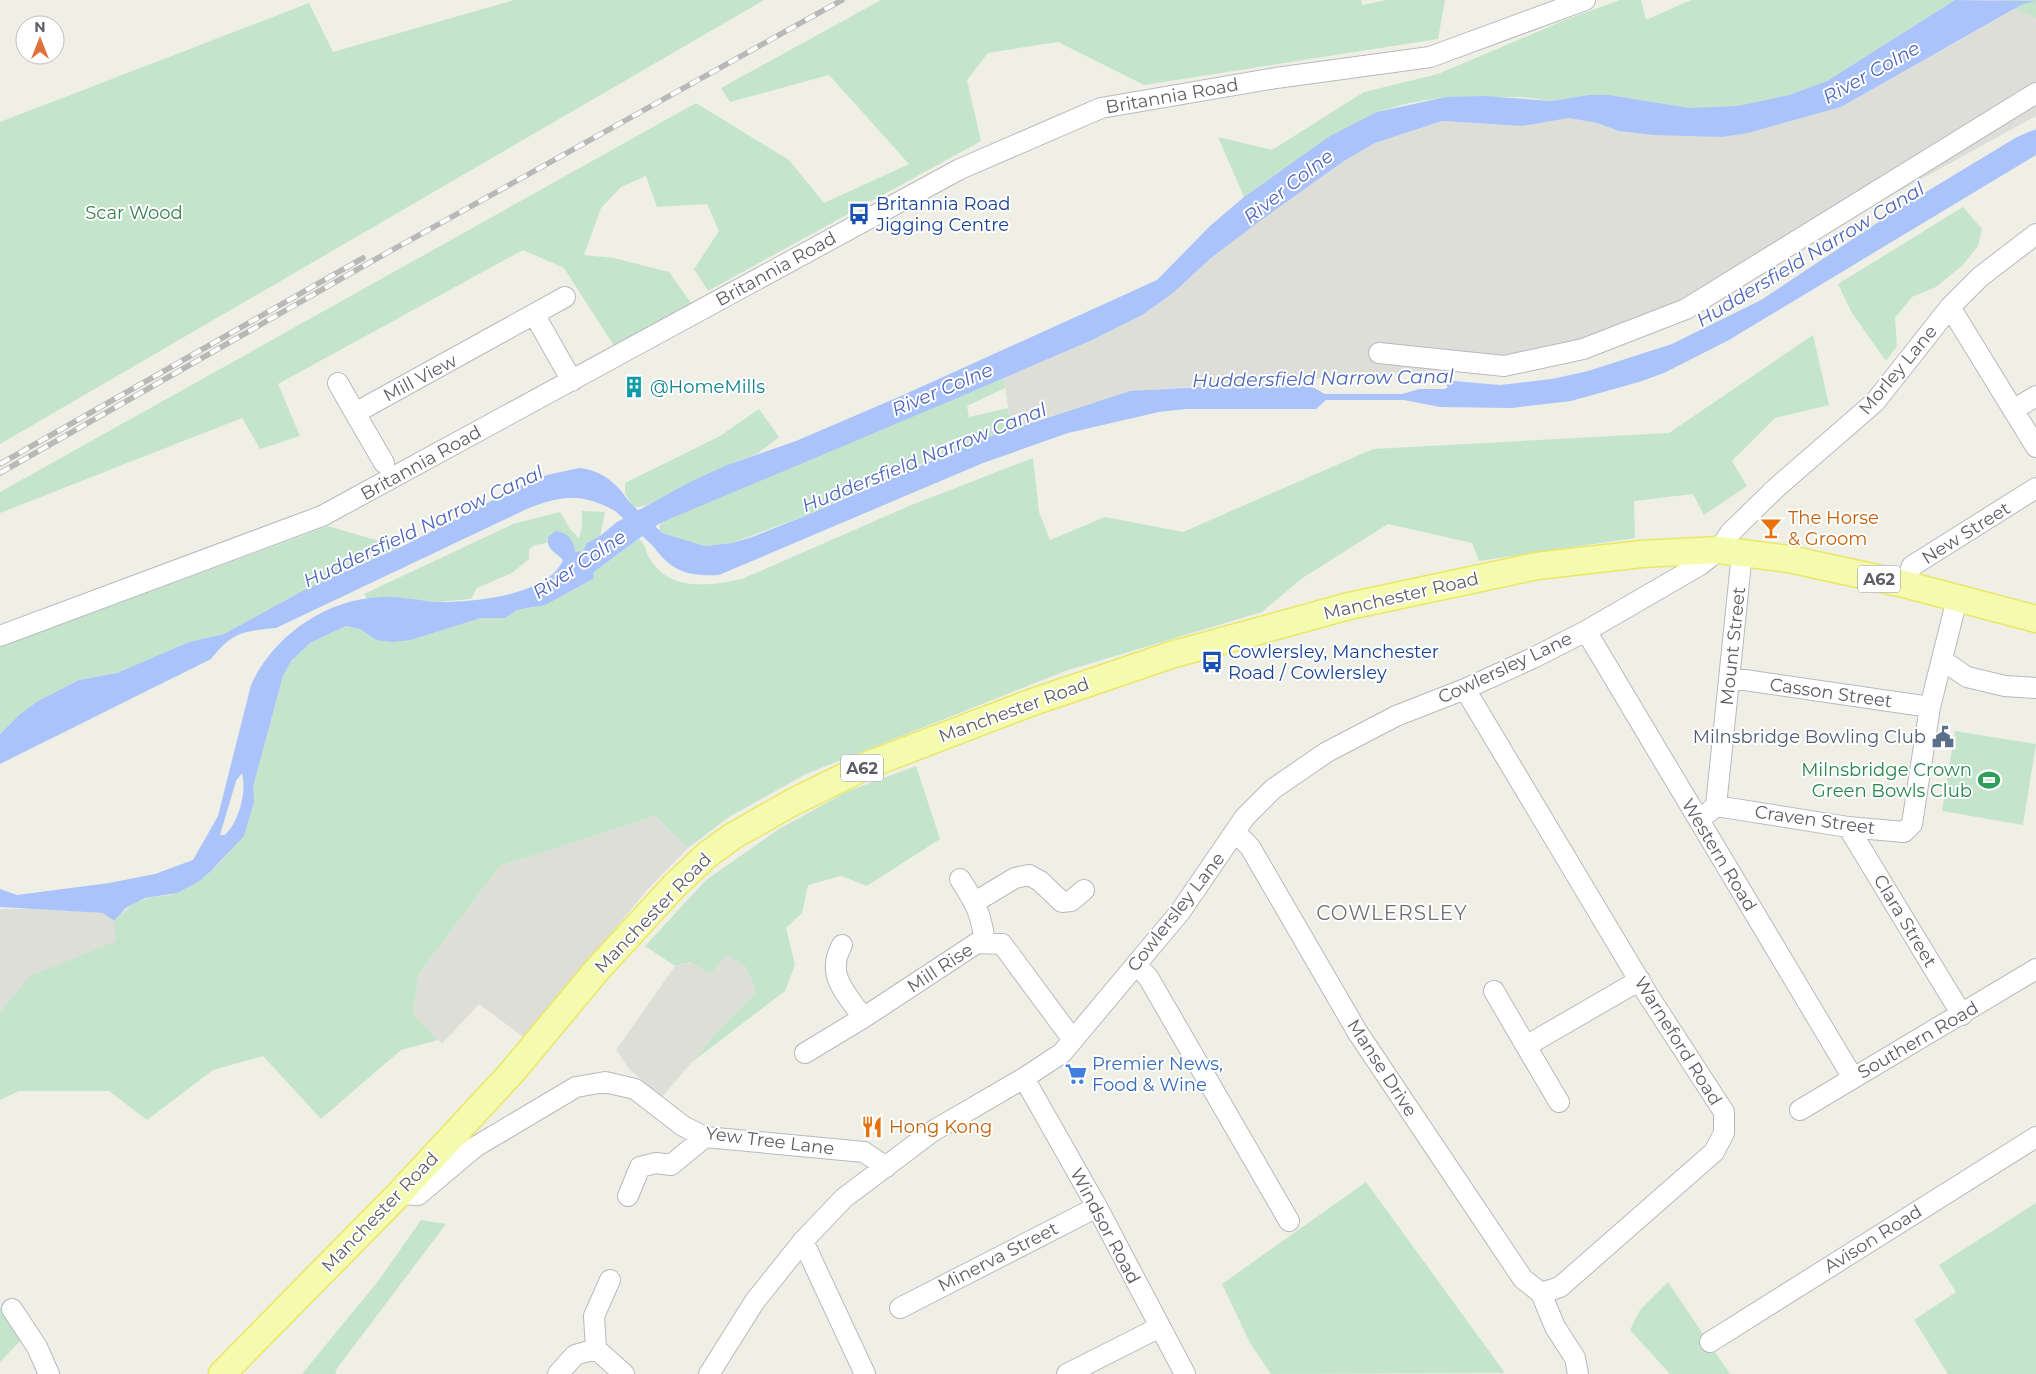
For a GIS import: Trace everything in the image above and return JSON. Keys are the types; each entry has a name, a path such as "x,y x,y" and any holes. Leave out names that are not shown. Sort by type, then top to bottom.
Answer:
{"main road":[{"name":"Manchester Road","path":"222,1374 398,1194 513,1071 597,970 675,884 707,855 733,836 793,802 868,765 1030,703 1162,658 1348,606 1537,566 1640,554 1731,552 1789,560 1904,584 2036,619"}],"street":[{"name":"Britannia Road","path":"0,636 322,516 960,169 1101,108 1276,78 1430,57 1585,0"},
{"path":"1378,353 1504,366 1583,348 1686,309 2036,93"},
{"name":"Morley Lane","path":"1731,552 1730,534 1776,488 1875,402 1950,307 1980,277 2036,234"},
{"name":"Mill View","path":"355,413 566,296"},
{"path":"1950,307 2036,447"},
{"path":"534,314 572,381"},
{"path":"338,383 384,463"},
{"path":"2013,410 2036,396"},
{"name":"New Street","path":"1904,584 1912,566 2036,488"},
{"name":"Cowlersley Lane","path":"715,1370 755,1301 803,1241 844,1198 933,1131 1024,1078 1062,1053 1180,912 1246,817 1273,789 1327,752 1396,716 1465,690 1586,631 1700,565 1731,552"},
{"name":"Mount Street","path":"1716,806 1730,678 1731,552"},
{"path":"1930,707 1957,599"},
{"name":"Western Road","path":"1586,631 1853,1078"},
{"path":"1942,660 1967,677 2005,686 2036,688"},
{"name":"Casson Street","path":"1730,678 1930,707"},
{"name":"Warneford Road","path":"1465,690 1640,980 1724,1112 1724,1133 1714,1152 1560,1287 1541,1293"},
{"name":"Craven Street","path":"1716,806 1848,827 1904,832 1912,824 1930,707"},
{"path":"1698,821 1716,806"},
{"name":"Clara Street","path":"1848,827 1962,1015"},
{"name":"Manse Drive","path":"1236,833 1250,847 1358,1033 1523,1280 1541,1293"},
{"path":"975,902 1015,878 1029,875 1040,881 1062,902 1071,901 1084,890"},
{"path":"960,879 975,902 982,918 985,943"},
{"name":"Mill Rise","path":"805,1053 863,1018 977,943 1002,944 1073,1040"},
{"path":"842,945 835,958 837,980 863,1018"},
{"path":"1136,964 1148,977 1289,1221"},
{"name":"Southern Road","path":"1800,1110 1962,1015 2036,969"},
{"path":"1526,1046 1640,980"},
{"path":"1494,991 1559,1102"},
{"name":"Windsor Road","path":"1024,1078 1096,1207 1185,1374"},
{"name":"Yew Tree Lane","path":"398,1194 418,1196 475,1147 576,1087 605,1082 635,1089 683,1126 705,1137 864,1152 886,1167"},
{"path":"628,1196 640,1167 656,1163 671,1165 681,1159 705,1137"},
{"name":"Avison Road","path":"1710,1342 2036,1137"},
{"name":"Minerva Street","path":"900,1308 1096,1207"},
{"path":"803,1241 865,1374"},
{"path":"610,1280 594,1316 596,1349 624,1374"},
{"path":"1541,1293 1555,1327 1575,1358 1578,1374"},
{"path":"12,1309 37,1347 49,1374"},
{"path":"1067,1374 1160,1327"},
{"path":"558,1374 575,1355 596,1349"}],"shaded area":[{"path":"2017,8 2036,18 2036,116 1692,305 1504,366 1130,391 1011,429 1004,378 1090,341 1142,315 1173,293 1211,258 1260,221 1344,161 1375,143 1442,121 1522,126 1569,118 1597,123 1619,131 1722,137 1748,133 1841,107"},
{"path":"655,816 688,848 647,890 525,1038 479,1004 442,1044 413,1013 419,974 500,866"},
{"path":"0,909 103,913 114,921 117,941 31,976 0,1012"},
{"path":"727,955 746,967 756,993 721,1028 662,1097 630,1070 616,1050 675,966"}],"green space":[{"name":"Scar Wood","path":"514,0 764,0 0,444 0,122 309,3 333,52"},
{"path":"881,0 1361,0 1362,5 1386,0 1445,0 1438,39 1144,85 1058,42 988,53 967,80 981,141 708,291 694,269 719,231 707,204 657,207 646,176 621,187 601,208 584,255 614,258 669,272 691,303 614,346 564,268 523,250 278,384 300,436 260,449 242,418 0,513 0,492 696,103 789,160 824,203 909,164 829,75 730,102 721,88"},
{"path":"1620,0 1641,0 1646,20 1691,0 1955,0 1827,81 1789,95 1737,106 1690,108 1609,95 1588,95 1551,101 1522,97 1446,97 1409,103 1377,112 1279,172 1244,197 1218,137 1272,150 1364,92 1438,74 1565,20"},
{"path":"1997,0 2036,0 2036,18"},
{"path":"1963,207 1982,229 1978,246 1963,265 1936,287 1912,297 1895,318 1897,346 1886,361 1852,313 1838,284"},
{"path":"1813,335 1829,405 1775,418 1732,461 1747,486 1704,515 1693,494 1634,501 1635,538 1479,561 1472,543 1388,524 1301,579 1262,612 1065,671 806,774 729,817 688,848 655,816 500,866 419,974 413,1013 438,1040 401,1050 321,1119 263,1056 213,1070 147,1120 109,1091 19,1091 0,1100 0,1012 30,976 116,941 114,921 124,911 140,901 170,895 193,885 231,850 248,819 253,787 283,676 291,661 310,643 346,626 360,629 376,640 411,640 481,618 505,618 517,610 532,608 562,596 592,579 594,572 639,539 658,570 679,582 704,584 742,579 909,506 1033,458 1039,512 1050,540 1105,517 1183,532 1373,449 1669,433"},
{"path":"1004,378 1005,388 967,406 969,417 1008,408 1011,429 947,452 810,514 732,543 705,546 659,532 660,523 674,516"},
{"path":"759,409 779,437 757,454 727,465 647,505 633,508 625,493 625,483 720,436"},
{"path":"582,511 605,512 600,536 587,543 583,551 575,552 548,537 547,543 535,545 529,549 529,559 512,573 477,588 471,599 436,602 380,597 367,599 364,594 513,524 560,512 570,529 579,538 582,526"},
{"path":"328,526 400,547 308,588 224,634 189,642 117,673 79,680 38,701 20,714 0,734 0,647"},
{"name":"Milnsbridge Crown Green Bowls Club","path":"1955,731 2036,744 2023,825 1942,811"},
{"path":"916,766 940,839 867,886 841,876 808,885 802,913 786,928 795,965 785,991 692,1062 721,1028 756,993 746,967 727,955 710,974 691,962 675,966 645,946 706,880 779,829 848,791"},
{"path":"1366,1182 1505,1373 1271,1374 1250,1343 1222,1284"},
{"path":"2036,1203 2036,1374 1948,1374 1914,1320 1956,1292 1939,1265"},
{"path":"421,1220 446,1224 335,1371 337,1374 302,1374 379,1280"},
{"path":"1668,1282 1730,1374 1670,1374 1630,1330 1640,1310"},
{"path":"0,1307 22,1339 0,1362"}],"water":[{"name":"River Colne","path":"1955,0 2036,1 2023,4 1841,107 1748,133 1722,137 1654,135 1619,131 1597,123 1569,118 1522,126 1442,121 1375,143 1344,161 1260,221 1211,258 1173,293 1142,315 1090,341 660,523 594,572 593,579 545,605 517,610 505,618 481,618 411,640 392,642 376,640 360,629 346,626 310,643 291,661 283,676 253,787 254,802 244,836 211,871 198,882 177,893 145,898 126,908 114,921 103,913 0,907 0,889 17,895 109,883 155,874 193,860 218,816 251,685 261,667 287,636 321,613 361,599 381,597 438,602 489,598 526,589 542,582 555,572 563,560 552,550 548,541 548,537 556,531 564,533 570,538 575,552 583,551 587,543 600,536 617,522 690,482 727,465 796,441 901,396 1157,280 1210,226 1244,197 1330,136 1377,112 1446,97 1485,96 1551,101 1588,95 1609,95 1690,108 1737,106 1789,95 1827,81","holes":["242,773 243,797 238,814 225,835 220,835 236,781"]},
{"path":"2036,129 2036,155 1729,340 1664,373 1639,382 1571,401 1512,408 1440,407 1404,400 1326,400 1316,409 1186,409 1159,412 1068,433 983,463 719,575 696,574 678,569 663,558 649,540 653,534 659,532 705,546 732,543 752,537 810,514 979,440 1130,391 1254,384 1304,386 1314,388 1325,394 1402,394 1419,389 1445,389 1448,387 1442,380 1500,385 1552,379 1588,371 1672,344 1761,300 1901,207 2017,137"},
{"path":"579,468 596,472 611,481 623,493 633,508 631,513 623,515 598,503 577,498 556,500 529,508 276,628 239,634 225,643 211,659 0,764 0,734 20,714 38,701 79,680 117,673 189,642 224,634 308,588 401,547 528,482 547,475"}],"waterway":[{"name":"Huddersfield Narrow Canal","path":"614,499 669,550"}],"railway":[{"path":"0,473 367,264 842,0"},
{"path":"0,464 363,258"}],"place":[{"name":"Britannia Road Jigging Centre","path":"859,214"},
{"name":"@HomeMills","path":"634,387"},
{"name":"The Horse & Groom","path":"1771,528"},
{"name":"Cowlersley, Manchester Road / Cowlersley","path":"1212,662"},
{"name":"Milnsbridge Bowling Club","path":"1943,737"},
{"name":"Milnsbridge Crown Green Bowls Club","path":"1989,780"},
{"name":"Premier News, Food & Wine","path":"1076,1074"},
{"name":"Hong Kong","path":"872,1127"}],"district":[{"name":"COWLERSLEY","path":"1392,913"}]}
